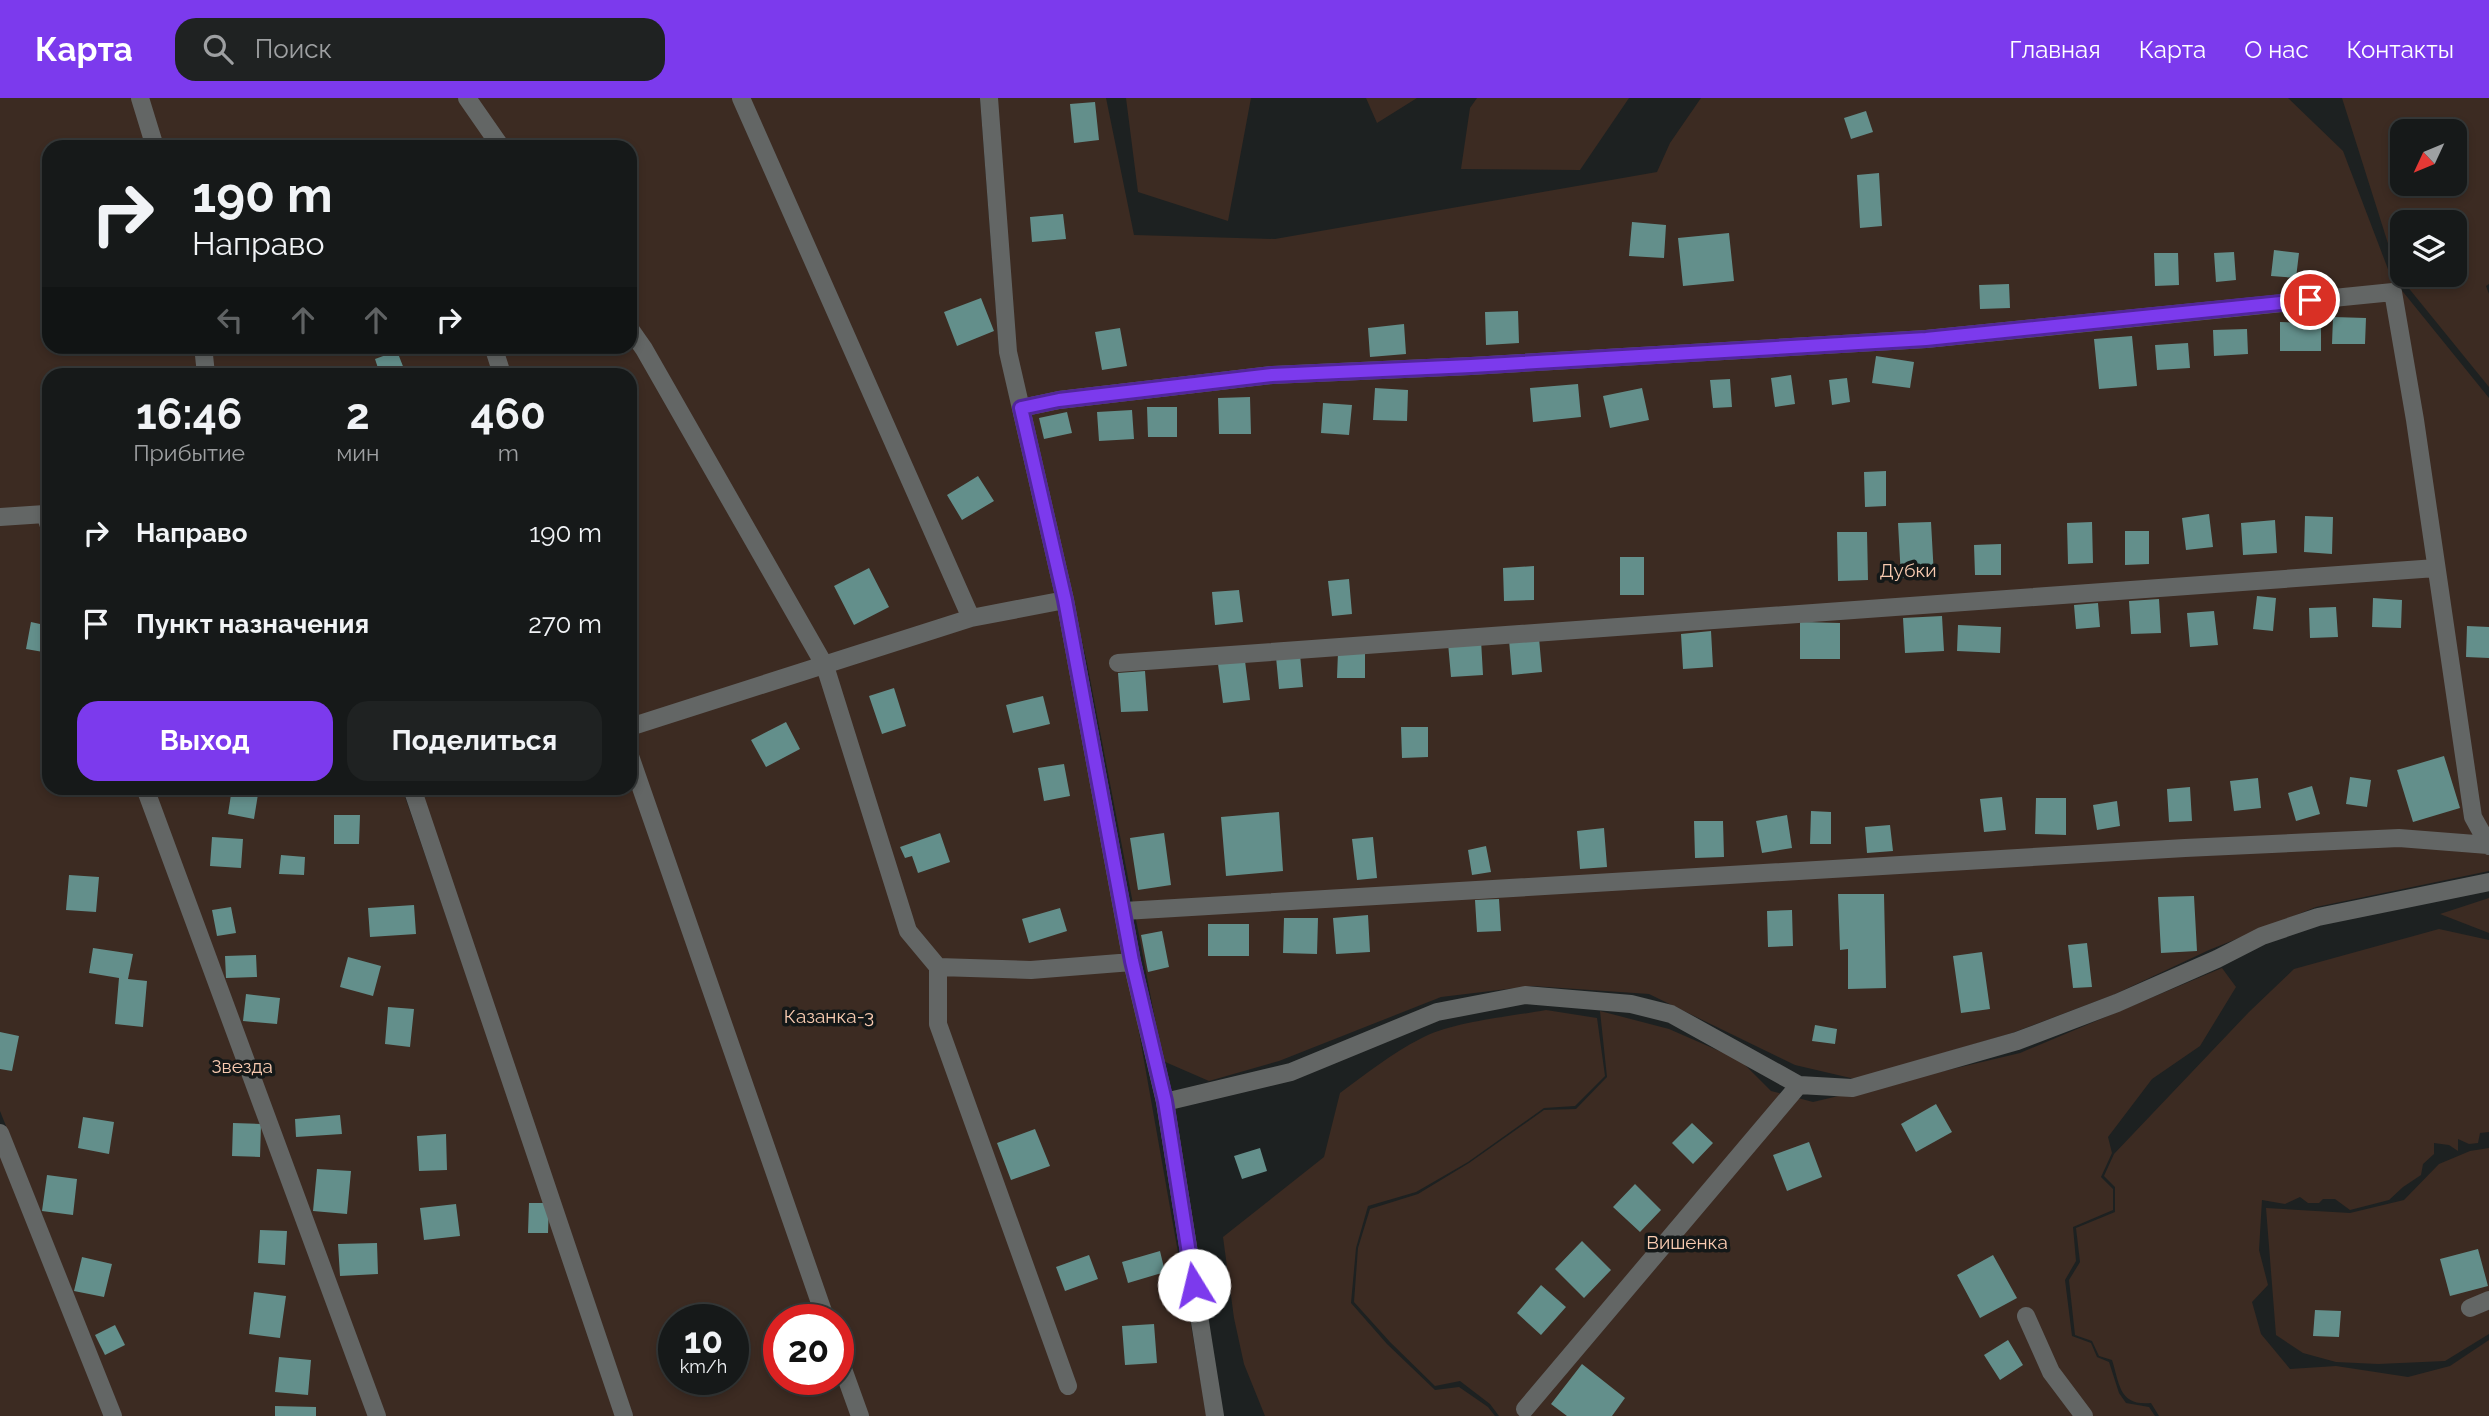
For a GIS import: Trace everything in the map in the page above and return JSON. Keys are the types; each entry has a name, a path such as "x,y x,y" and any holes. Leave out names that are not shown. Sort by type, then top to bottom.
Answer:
{"lane":[{"path":"140,98 153,140"},
{"path":"467,98 496,140"},
{"path":"741,98 971,618"},
{"path":"989,98 1008,352 1065,600 1132,961 1165,1101 1215,1416"},
{"path":"1021,408 1059,400 1272,375 1926,339 2393,292 2415,420 2473,817 2489,846"},
{"path":"637,339 825,666 908,931 939,967 938,1024 1068,1386"},
{"path":"0,517 42,518"},
{"path":"1118,663 2436,568"},
{"path":"637,725 971,618 1065,600"},
{"path":"637,776 820,1304"},
{"path":"148,795 377,1416"},
{"path":"414,795 624,1416"},
{"path":"1124,911 2399,838 2489,846"},
{"path":"1165,1101 1291,1072 1437,1012 1524,995 1631,1004 1671,1014 1799,1085 1852,1088 2017,1041 2117,1003 2262,936 2296,924 2318,917 2489,882"},
{"path":"939,967 1031,970 1132,961"},
{"path":"1525,1409 1799,1085"},
{"path":"0,1133 8,1177 113,1416"},
{"path":"2470,1308 2489,1300"},
{"path":"2026,1315 2051,1372 2084,1416"},
{"path":"853,1395 860,1416"}],"green space":[{"name":"Казанка-3","path":"0,98 980,98 999,350 1084,722 1207,1416 633,1416 422,795 637,795 637,368 42,368 42,507 0,509"},
{"name":"Дубки","path":"997,98 1106,98 1134,235 1275,239 1657,172 1670,143 1701,98 2288,98 2343,151 2390,274 2390,287 2399,287 2489,398 2489,871 2316,907 2209,950 2113,995 2012,1033 1855,1079 1795,1065 1649,994 1532,986 1441,997 1279,1061 1209,1081 1163,1061 1087,663 1016,351"},
{"path":"1126,98 1251,98 1228,221 1138,192"},
{"path":"1366,98 1417,98 1377,123"},
{"path":"1477,98 1629,98 1580,170 1461,169 1470,108"},
{"path":"2342,98 2489,98 2489,284 2486,286 2489,294 2489,387 2408,287 2467,287 2467,210 2390,210 2390,250"},
{"name":"Звезда","path":"42,521 42,795 404,795 618,1416 122,1416 0,1111 0,524"},
{"path":"2489,898 2489,933 2440,914"},
{"path":"2439,929 2489,940 2489,1132 2480,1133 2478,1143 2469,1144 2458,1139 2458,1151 2449,1145 2434,1143 2434,1154 2423,1164 2421,1175 2389,1200 2350,1210 2335,1199 2308,1203 2300,1197 2285,1204 2262,1200 2259,1250 2268,1285 2252,1302 2261,1334 2290,1369 2336,1366 2408,1377 2450,1366 2489,1340 2489,1416 2159,1416 2151,1403 2133,1401 2122,1392 2112,1360 2099,1356 2092,1341 2075,1335 2069,1280 2080,1262 2076,1228 2115,1212 2115,1187 2104,1176 2114,1154 2249,1012 2294,969"},
{"name":"Вишенка","path":"2222,968 2236,987 2200,1046 2152,1079 2108,1137 2112,1153 2101,1177 2113,1189 2113,1210 2073,1227 2076,1261 2065,1280 2072,1336 2091,1343 2097,1357 2109,1362 2119,1393 2126,1403 2149,1407 2155,1416 1499,1416 1490,1404 1460,1381 1435,1386 1354,1302 1358,1248 1370,1209 1418,1194 1469,1163 1544,1110 1576,1109 1607,1077 1600,1011 1669,1029 1740,1060 1771,1091 1813,1102 2020,1053"},
{"path":"1546,1010 1597,1018 1605,1076 1575,1106 1544,1108 1468,1162 1416,1192 1368,1206 1356,1248 1351,1303 1387,1344 1435,1390 1459,1387 1488,1407 1495,1416 1265,1416 1244,1364 1234,1318 1223,1237 1324,1157 1340,1093 1379,1064 1420,1039 1448,1028"},
{"path":"2489,1148 2489,1334 2445,1361 2378,1364 2336,1362 2303,1353 2276,1335 2266,1208 2350,1213 2404,1200 2439,1164 2470,1151"},
{"path":"0,1155 106,1416 0,1416"}],"building":[{"path":"1095,102 1099,140 1074,143 1070,104"},
{"path":"1866,111 1873,132 1851,139 1844,118"},
{"path":"1879,173 1882,226 1860,228 1857,175"},
{"path":"1063,214 1066,239 1032,242 1030,217"},
{"path":"1632,222 1666,225 1664,258 1629,256"},
{"path":"1729,233 1734,281 1683,286 1678,238"},
{"path":"2274,250 2299,253 2296,278 2271,276"},
{"path":"2234,252 2236,280 2216,282 2214,253"},
{"path":"2154,253 2178,253 2179,285 2155,286"},
{"path":"2009,284 2010,308 1980,309 1979,285"},
{"path":"981,298 994,331 957,346 944,312"},
{"path":"1518,311 1519,343 1486,345 1485,312"},
{"path":"2333,317 2366,318 2365,344 2332,344"},
{"path":"2280,322 2321,323 2321,351 2280,351"},
{"path":"1404,324 1406,354 1370,357 1368,328"},
{"path":"1120,328 1127,366 1102,370 1095,332"},
{"path":"2247,329 2248,354 2214,356 2213,330"},
{"path":"2132,336 2137,386 2099,389 2094,339"},
{"path":"2188,343 2190,368 2157,370 2155,345"},
{"path":"398,354 404,368 378,368 375,359"},
{"path":"1876,356 1914,362 1910,388 1872,383"},
{"path":"1791,375 1795,404 1775,407 1771,378"},
{"path":"1847,378 1850,402 1832,405 1829,380"},
{"path":"1730,379 1732,407 1713,408 1710,380"},
{"path":"1578,384 1581,417 1533,422 1530,388"},
{"path":"1375,388 1408,390 1407,421 1373,420"},
{"path":"1642,388 1649,420 1610,428 1603,396"},
{"path":"1250,397 1251,434 1219,434 1218,398"},
{"path":"1323,403 1352,405 1349,435 1321,433"},
{"path":"1147,407 1177,407 1177,437 1148,437"},
{"path":"1132,410 1134,439 1099,441 1097,412"},
{"path":"1067,412 1072,433 1044,439 1039,418"},
{"path":"1886,471 1886,506 1865,507 1864,472"},
{"path":"978,476 994,501 962,520 947,495"},
{"path":"2209,514 2213,547 2186,550 2182,518"},
{"path":"2305,516 2333,517 2332,554 2304,552"},
{"path":"2275,520 2277,553 2243,555 2241,523"},
{"path":"1931,522 1934,576 1901,578 1898,523"},
{"path":"2092,522 2093,563 2068,564 2067,523"},
{"path":"2125,531 2149,531 2149,564 2125,565"},
{"path":"1837,532 1867,532 1868,580 1838,581"},
{"path":"2001,544 2001,575 1975,575 1974,545"},
{"path":"1620,557 1644,557 1644,595 1620,595"},
{"path":"1534,566 1534,600 1504,601 1503,568"},
{"path":"869,568 889,607 854,625 834,586"},
{"path":"1349,579 1352,614 1332,616 1328,581"},
{"path":"1239,590 1243,622 1215,625 1212,592"},
{"path":"2257,596 2276,598 2273,631 2253,629"},
{"path":"2373,598 2402,600 2401,628 2372,627"},
{"path":"2159,599 2161,633 2131,634 2129,601"},
{"path":"2098,603 2100,627 2076,629 2074,605"},
{"path":"2336,607 2338,637 2310,638 2309,608"},
{"path":"2214,611 2218,645 2190,647 2187,613"},
{"path":"1942,616 1944,651 1905,653 1903,618"},
{"path":"31,622 42,624 42,652 26,649"},
{"path":"1800,622 1840,623 1840,659 1800,659"},
{"path":"1958,625 2001,627 2000,653 1957,651"},
{"path":"2467,626 2489,627 2489,658 2466,657"},
{"path":"1711,631 1713,667 1683,669 1681,634"},
{"path":"1539,638 1542,672 1512,675 1509,640"},
{"path":"1481,640 1483,675 1451,677 1448,643"},
{"path":"1338,652 1365,652 1365,678 1337,678"},
{"path":"1300,654 1303,687 1279,689 1276,657"},
{"path":"1245,661 1250,700 1223,703 1218,664"},
{"path":"1145,671 1148,711 1121,712 1118,673"},
{"path":"894,688 906,726 882,734 869,696"},
{"path":"1043,696 1050,724 1013,733 1006,705"},
{"path":"786,722 800,749 766,767 751,740"},
{"path":"1401,727 1428,727 1428,757 1402,758"},
{"path":"2444,756 2460,808 2413,822 2397,770"},
{"path":"1064,764 1070,796 1044,801 1038,768"},
{"path":"2350,777 2371,780 2367,807 2346,804"},
{"path":"2258,778 2261,808 2234,811 2230,781"},
{"path":"2312,786 2320,814 2296,821 2288,793"},
{"path":"2190,787 2192,821 2169,822 2167,789"},
{"path":"231,795 258,795 254,819 228,814"},
{"path":"2002,797 2006,830 1984,832 1980,799"},
{"path":"2036,798 2066,798 2066,835 2035,834"},
{"path":"2117,801 2120,826 2097,830 2093,805"},
{"path":"1811,811 1831,812 1831,844 1810,844"},
{"path":"1279,812 1283,871 1226,876 1221,817"},
{"path":"334,815 360,815 359,844 334,844"},
{"path":"1787,815 1792,848 1762,853 1756,821"},
{"path":"1694,821 1723,821 1724,857 1695,858"},
{"path":"1890,825 1893,851 1867,853 1865,827"},
{"path":"1604,828 1607,867 1580,869 1577,831"},
{"path":"940,833 950,862 918,873 912,856 905,858 900,847"},
{"path":"1164,833 1171,885 1138,890 1130,838"},
{"path":"212,837 243,839 241,868 210,866"},
{"path":"1373,837 1377,878 1357,880 1352,839"},
{"path":"1486,846 1491,872 1472,875 1468,850"},
{"path":"281,855 305,857 304,875 279,874"},
{"path":"69,875 99,877 96,912 66,910"},
{"path":"1838,894 1884,894 1886,988 1848,989 1848,949 1840,950"},
{"path":"2194,896 2197,951 2161,953 2158,897"},
{"path":"1499,899 1501,931 1477,932 1475,900"},
{"path":"414,905 416,934 370,937 368,908"},
{"path":"231,907 236,933 217,936 212,910"},
{"path":"1060,908 1067,931 1029,943 1022,919"},
{"path":"1792,910 1793,946 1768,947 1767,911"},
{"path":"1368,915 1370,952 1336,954 1333,918"},
{"path":"1284,918 1318,918 1317,954 1283,953"},
{"path":"1208,924 1249,924 1249,956 1208,956"},
{"path":"1162,931 1169,967 1148,972 1141,935"},
{"path":"2087,943 2092,987 2073,988 2068,945"},
{"path":"93,948 133,954 128,979 147,981 143,1027 115,1024 119,978 89,973"},
{"path":"1982,952 1990,1009 1961,1013 1953,956"},
{"path":"256,955 257,977 226,978 225,956"},
{"path":"348,957 381,966 373,996 340,987"},
{"path":"246,994 280,998 277,1024 243,1021"},
{"path":"388,1007 414,1009 410,1047 385,1044"},
{"path":"1815,1025 1837,1029 1835,1044 1812,1041"},
{"path":"0,1032 19,1036 12,1071 0,1069"},
{"path":"1936,1104 1952,1132 1916,1152 1901,1124"},
{"path":"340,1115 342,1134 296,1137 295,1119"},
{"path":"83,1117 114,1122 109,1154 78,1148"},
{"path":"233,1123 261,1124 260,1157 232,1156"},
{"path":"1692,1123 1713,1143 1693,1164 1672,1143"},
{"path":"1035,1129 1050,1166 1011,1180 997,1143"},
{"path":"446,1134 447,1170 419,1171 417,1136"},
{"path":"1809,1142 1822,1177 1787,1191 1773,1155"},
{"path":"1260,1148 1267,1171 1242,1179 1234,1156"},
{"path":"317,1169 351,1171 347,1214 313,1211"},
{"path":"47,1175 77,1179 73,1215 42,1211"},
{"path":"1635,1184 1661,1210 1640,1232 1613,1207"},
{"path":"529,1203 549,1203 548,1233 528,1233"},
{"path":"456,1204 460,1236 424,1240 420,1208"},
{"path":"260,1230 287,1231 285,1265 258,1263"},
{"path":"1582,1241 1611,1270 1584,1298 1555,1269"},
{"path":"377,1243 378,1274 340,1276 338,1244"},
{"path":"2478,1249 2488,1286 2450,1296 2440,1259"},
{"path":"1160,1251 1165,1272 1128,1283 1122,1262"},
{"path":"1089,1255 1098,1279 1065,1291 1056,1267"},
{"path":"1993,1255 2017,1298 1980,1318 1957,1275"},
{"path":"82,1257 112,1264 104,1297 74,1291"},
{"path":"1541,1285 1566,1307 1541,1335 1517,1313"},
{"path":"254,1292 286,1296 280,1338 249,1334"},
{"path":"2315,1310 2341,1311 2339,1337 2313,1336"},
{"path":"1154,1324 1157,1363 1125,1365 1122,1326"},
{"path":"115,1325 125,1345 105,1355 95,1335"},
{"path":"2008,1340 2023,1365 2000,1380 1984,1355"},
{"path":"279,1357 311,1360 308,1395 275,1392"},
{"path":"1582,1364 1625,1398 1612,1416 1567,1416 1551,1404"},
{"path":"275,1406 316,1407 316,1416 275,1416"}],"route":[{"path":"1194,1285 1165,1101 1132,961 1065,600 1021,408 1059,400 1272,375 1926,339 2310,300"}]}
